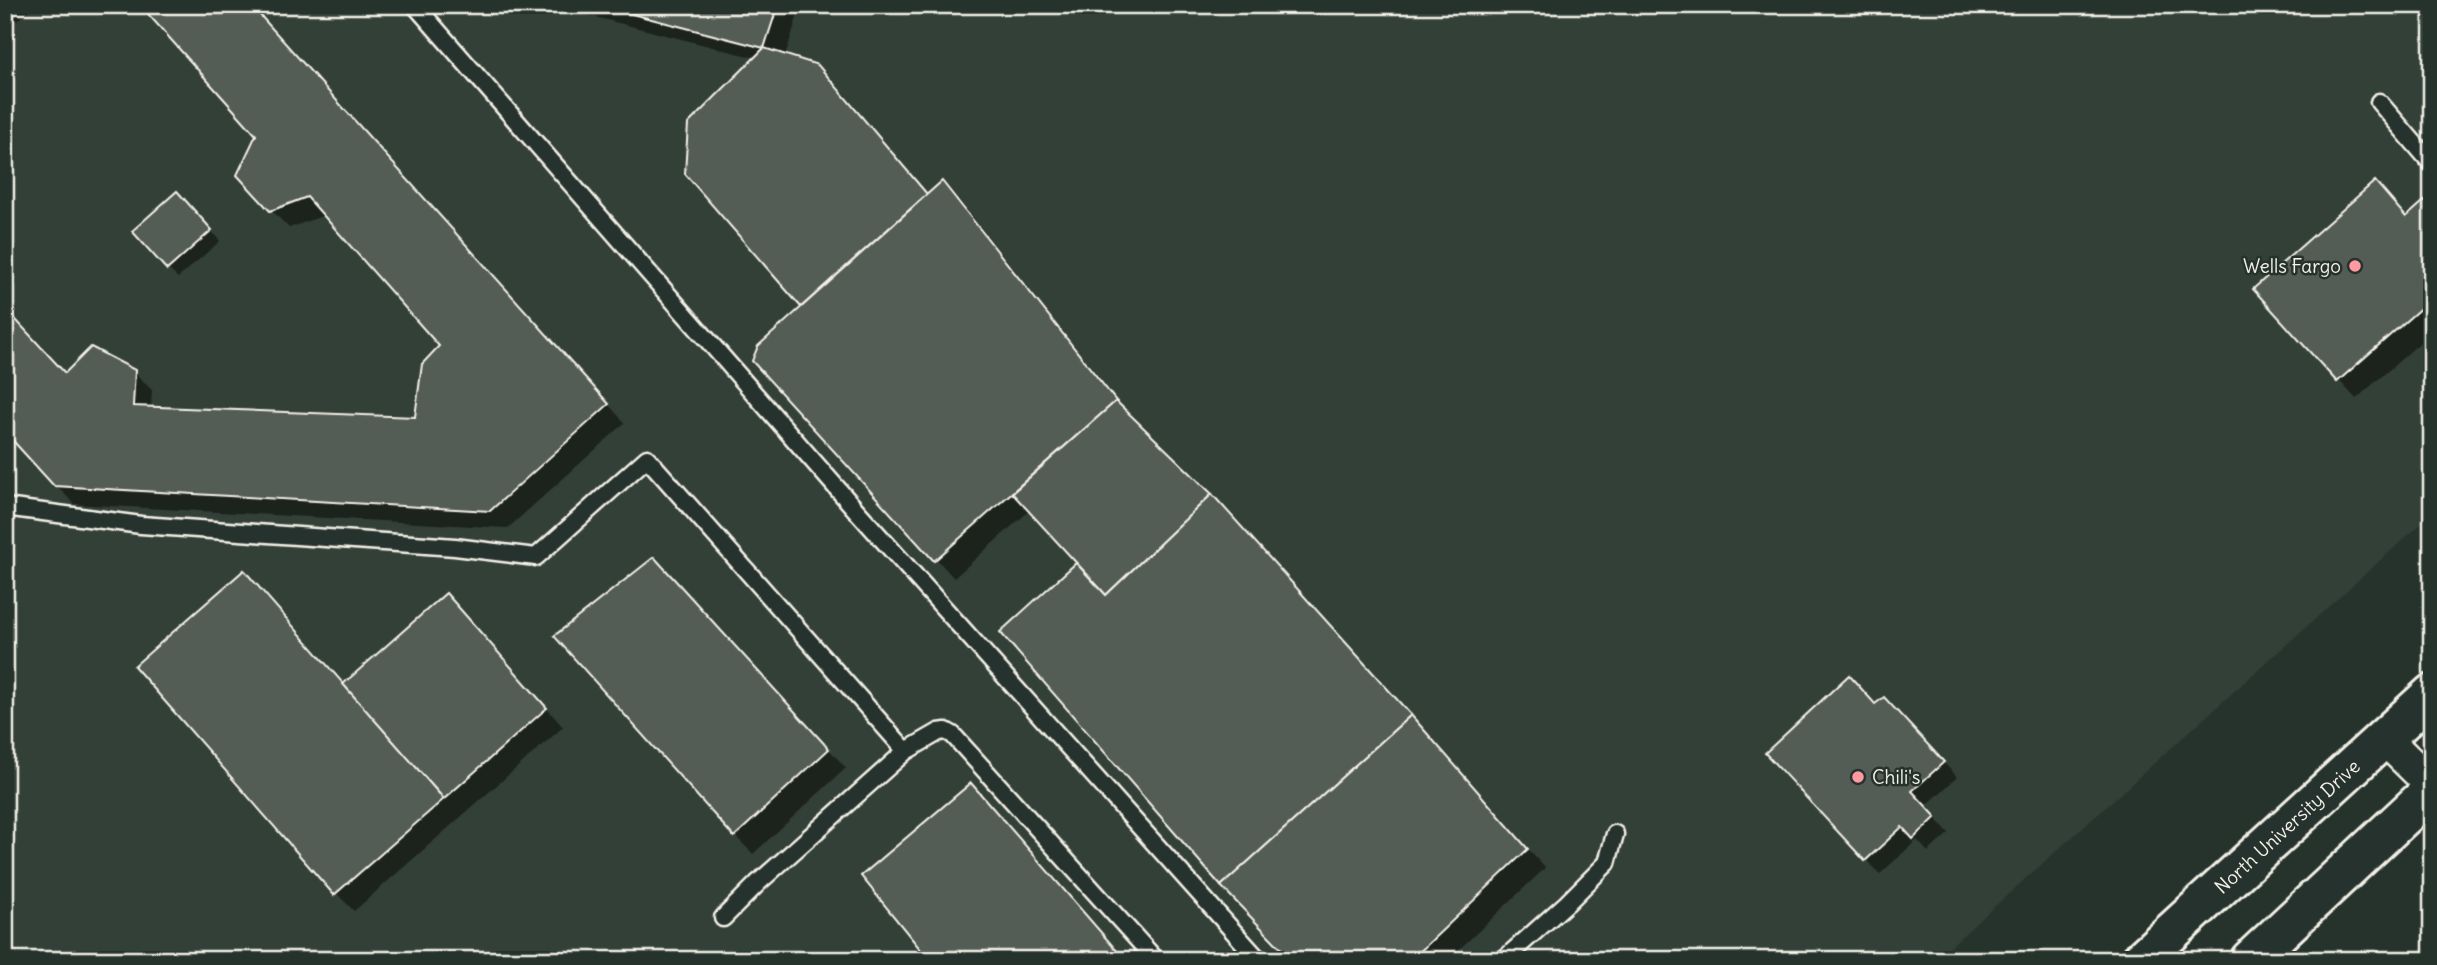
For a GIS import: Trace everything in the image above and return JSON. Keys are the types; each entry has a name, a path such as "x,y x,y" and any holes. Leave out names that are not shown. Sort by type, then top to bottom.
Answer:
{"main road":[{"name":"North University Drive","path":"2141,960 2384,738 2428,705"},
{"path":"2250,960 2432,787"}],"street":[{"path":"2384,738 2432,787"}],"lane":[{"path":"415,5 865,520 1259,960"},
{"path":"2379,102 2432,164"},
{"path":"5,506 141,525 455,547 536,557 647,458 906,751"},
{"path":"723,918 759,882 906,751 939,733 946,732 953,735 1156,960"},
{"path":"1503,960 1607,863 1615,834"}],"shaded area":[{"path":"5,5 2432,5 2432,514 1935,960 5,960"}],"building":[{"path":"140,5 251,5 609,404 490,511 54,486 5,432 5,308 65,373 91,347 135,370 133,406 415,417 422,364 439,346 307,197 270,211 237,175 256,135"},
{"path":"597,5 778,5 764,48"},
{"path":"764,48 818,65 927,194 801,307 685,174 688,124"},
{"path":"942,181 1116,401 934,561 752,361 758,346"},
{"name":"Wells Fargo","path":"2375,181 2406,217 2432,194 2432,298 2337,382 2253,289"},
{"path":"177,191 212,230 167,270 132,231"},
{"path":"1116,401 1212,494 1106,595 1012,493"},
{"path":"1212,494 1411,715 1221,886 1000,632 1076,563 1106,595"},
{"path":"654,557 829,749 734,837 554,636"},
{"path":"244,570 444,799 334,895 134,666"},
{"path":"446,593 547,708 444,799 343,684"},
{"name":"Chili's","path":"1849,675 1875,704 1884,697 1944,762 1912,791 1936,817 1913,839 1902,827 1865,861 1765,753"},
{"path":"1411,715 1528,849 1411,960 1292,960 1221,886"},
{"path":"971,783 1125,960 929,960 861,876"}],"place":[{"name":"Wells Fargo","path":"2355,266"},
{"name":"Chili's","path":"1858,777"}]}
